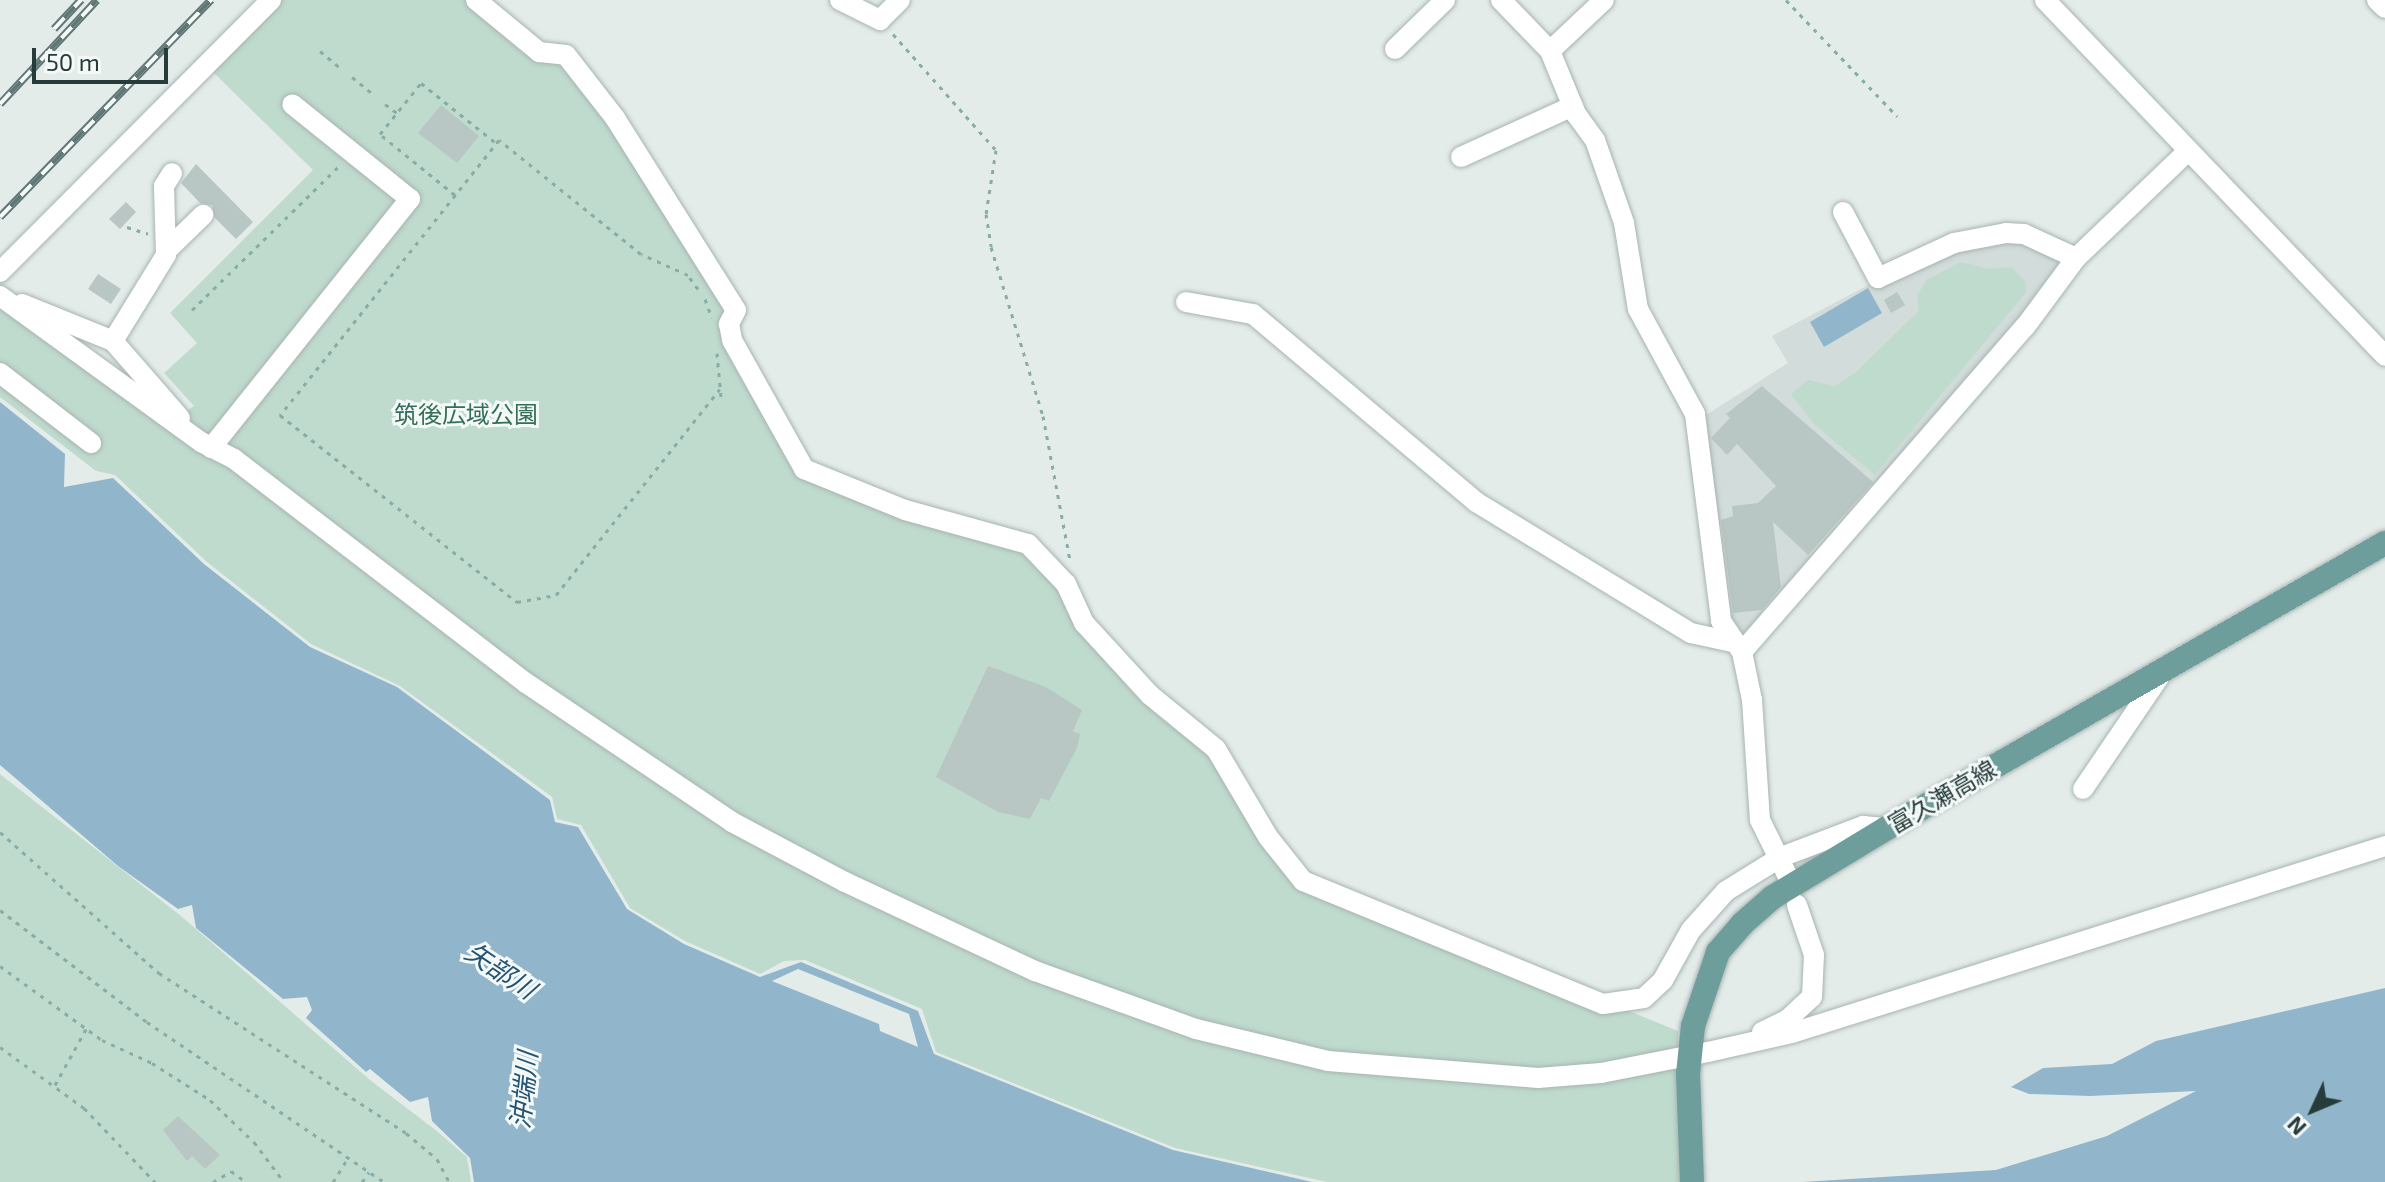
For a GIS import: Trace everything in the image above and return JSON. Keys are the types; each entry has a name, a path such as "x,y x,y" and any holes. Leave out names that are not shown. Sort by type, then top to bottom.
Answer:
{"main road":[{"name":"富久瀬高線","path":"1692,1182 1695,1059 1706,982 1730,937 1773,897 1887,828 2385,543"}],"street":[{"path":"0,272 271,0"},
{"path":"476,0 539,52 566,55 615,118 736,310 729,324 732,340 804,469 905,510 1028,544 1066,584 1084,623 1150,695 1216,749 1276,849 1303,881 1603,1004 1644,998 1663,980 1691,930 1726,891 1781,857 1863,826 1887,828"},
{"path":"840,0 880,20 900,0"},
{"path":"1395,49 1445,0"},
{"path":"1501,0 1550,51 1573,106 1595,140 1624,223 1638,309 1695,414 1721,621 1737,647 1752,700 1760,820 1781,857 1788,877"},
{"path":"1550,51 1604,0"},
{"path":"2045,0 2385,356"},
{"path":"2377,0 2385,8"},
{"path":"206,445 410,199 292,104"},
{"path":"1461,157 1573,106"},
{"path":"1737,647 2015,339 2076,258 2188,151"},
{"path":"166,251 164,186 172,173"},
{"path":"1843,212 1878,278 1954,243 2006,233 2024,234 2076,258"},
{"path":"113,341 166,251 203,215"},
{"path":"0,295 113,341 206,445"},
{"path":"0,295 206,445 234,459 526,683 732,822 845,882 1035,971 1196,1029 1328,1061 1538,1078 1601,1073 1695,1059 1792,1033 2385,846"},
{"path":"1186,302 1253,314 1476,502 1691,633 1737,647"},
{"path":"0,373 91,443"},
{"path":"2083,789 2164,670"},
{"path":"1736,1046 1787,1020 1812,997 1814,955 1797,905"}],"path":[{"path":"1786,0 1897,116"},
{"path":"880,20 996,150 986,214 991,247 1043,416 1048,463 1071,555 1066,584"},
{"path":"320,51 340,68"},
{"path":"352,77 374,95"},
{"path":"367,142 380,134 421,83 641,254 688,275 705,297 714,327"},
{"path":"385,104 397,113"},
{"path":"380,134 455,195"},
{"path":"496,143 280,415 505,596 517,602 556,595 720,389"},
{"path":"192,310 344,166"},
{"path":"716,342 721,397"},
{"path":"0,832 159,973 406,1133 437,1159 449,1182"},
{"path":"0,910 147,1022 384,1182"},
{"path":"0,966 86,1029 210,1100 254,1142 284,1182"},
{"path":"55,1085 86,1029"},
{"path":"0,1047 55,1085 136,1158 155,1182"},
{"path":"333,1182 348,1158"},
{"path":"213,1182 231,1171 246,1182"},
{"path":"362,1182 369,1171"}],"shaded area":[{"path":"2012,239 2061,260 2064,268 1746,633 1739,632 1729,618 1703,417 1788,363 1772,336 1874,282 1957,249"}],"green space":[{"name":"筑後広域公園","path":"281,0 466,0 567,63 728,304 724,330 795,462 1011,540 1086,603 1100,628 1313,882 1678,1031 1680,1182 1327,1182 1175,1148 936,1052 922,1009 805,960 784,961 760,974 685,941 630,908 581,825 557,819 552,797 400,686 311,644 207,562 115,475 96,471 0,397 0,305 165,425 194,406 164,373 197,343 170,313 313,170 212,71"},
{"path":"1961,262 1988,269 2011,267 2025,281 2026,292 1875,475 1815,425 1791,394 1808,380 1835,386 1856,372 1919,311 1917,296 1926,280"},
{"path":"0,774 181,916 370,1080 467,1157 471,1182 0,1182"}],"water":[{"path":"1868,288 1882,313 1824,347 1810,322"},
{"path":"0,402 65,454 64,487 113,478 204,564 310,647 397,687 550,800 555,822 578,827 627,909 684,944 760,977 801,962 918,1011 934,1054 1173,1150 1312,1182 474,1182 470,1158 432,1121 428,1097 410,1102 370,1069 366,1072 306,1018 312,1010 307,997 283,999 196,928 192,905 178,909 118,866 0,765","holes":["798,969 909,1014 918,1047 880,1031 879,1024 772,981"]},
{"path":"2385,988 2385,1182 1802,1182 1996,1170 2107,1136 2196,1091 2090,1096 2029,1094 2011,1087 2043,1068 2112,1064 2156,1041"}],"building":[{"path":"441,105 479,136 457,163 418,133"},
{"path":"196,164 253,222 236,239 215,218 212,205 200,203 181,183"},
{"path":"126,202 136,212 120,229 109,219"},
{"path":"98,274 121,289 111,304 88,289"},
{"path":"1897,292 1905,305 1891,313 1884,300"},
{"path":"1762,386 1873,482 1808,555 1773,522 1781,587 1762,610 1733,613 1721,520 1733,516 1732,506 1758,503 1776,486 1737,444 1727,455 1711,438 1730,418 1726,414"},
{"path":"988,666 1046,687 1082,710 1073,731 1080,734 1077,748 1049,801 1041,798 1030,819 998,812 936,777"},
{"path":"178,1116 220,1155 205,1169 192,1156 187,1161 163,1130"}],"railway":[{"path":"54,29 81,0"},
{"path":"0,104 97,0"},
{"path":"0,217 211,0"}],"water label":[{"name":"矢部川","path":"501,970"},
{"name":"沖端川","path":"523,1090"}]}
